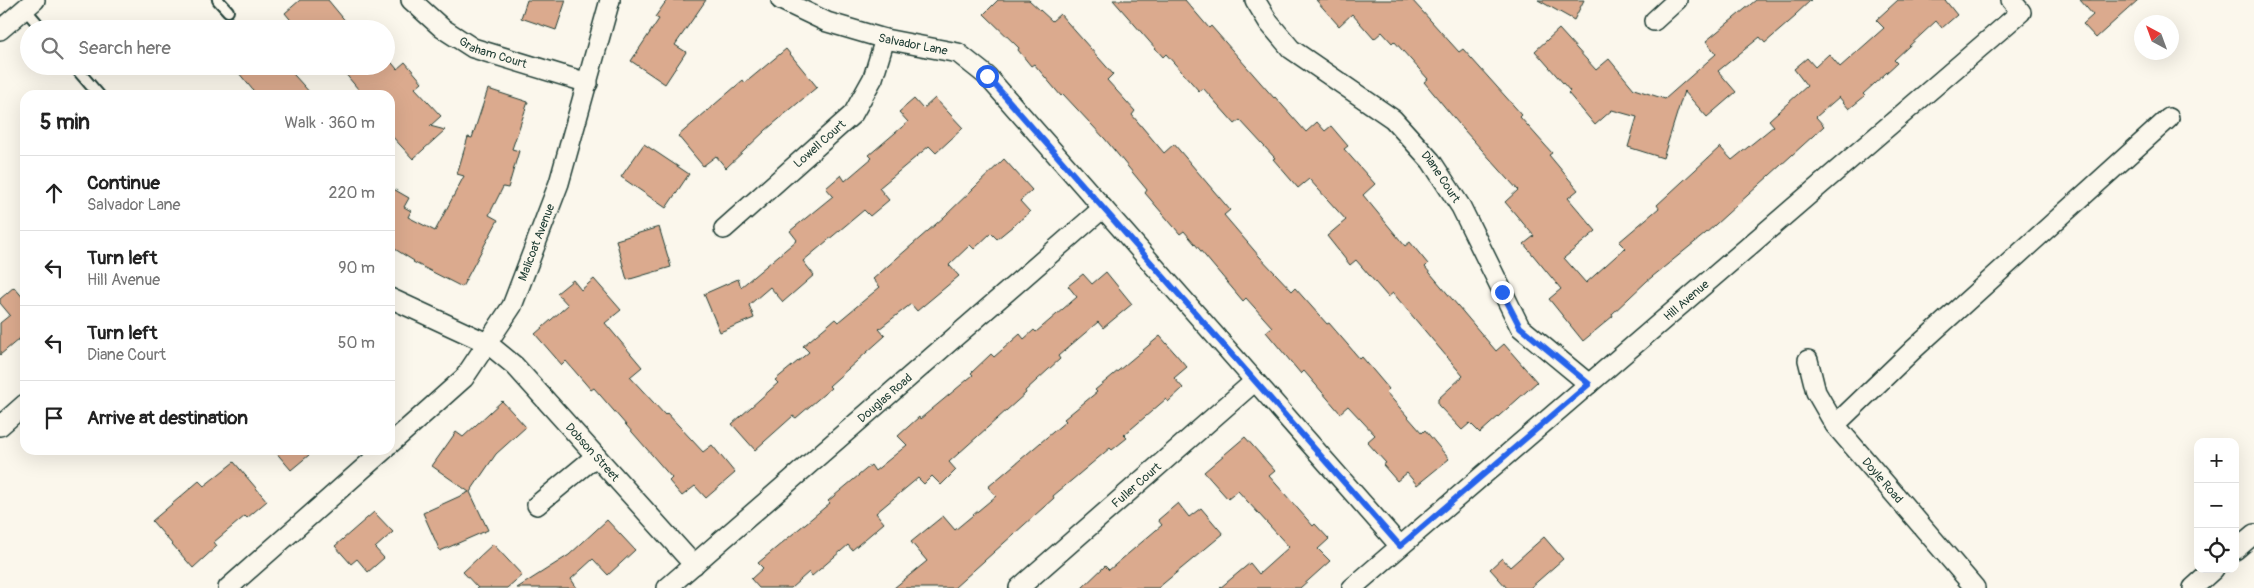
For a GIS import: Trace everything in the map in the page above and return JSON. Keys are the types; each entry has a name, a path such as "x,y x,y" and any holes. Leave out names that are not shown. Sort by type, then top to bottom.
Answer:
{"street":[{"name":"Graham Court","path":"412,0 442,28 473,48 588,83"},
{"name":"Malicoat Avenue","path":"395,440 464,378 512,306 559,183 610,0"},
{"name":"Salvador Lane","path":"781,0 827,22 884,39 958,53 987,76 1400,546"},
{"name":"Diane Court","path":"1255,0 1269,23 1291,49 1392,119 1431,161 1461,207 1520,327 1589,384"},
{"path":"1654,21 1677,0"},
{"path":"0,30 30,5"},
{"name":"Hill Avenue","path":"1352,588 1589,384 2016,6"},
{"name":"Lowell Court","path":"724,229 853,114 873,78 884,39"},
{"path":"1835,425 1913,350 2169,118"},
{"name":"Douglas Road","path":"667,588 1103,208"},
{"name":"Dobson Street","path":"395,300 487,343 515,366 694,565"},
{"name":"Doyle Road","path":"1808,360 1816,392 1835,425 1975,588"},
{"name":"Fuller Court","path":"1019,588 1255,381"},
{"path":"0,426 20,408"},
{"path":"228,588 378,455"},
{"path":"537,505 596,456"},
{"path":"2239,547 2254,534"},
{"path":"2193,588 2210,573"}],"lane":[{"path":"218,0 228,11"},
{"path":"30,5 38,20"},
{"path":"82,75 95,90"}],"building":[{"path":"300,0 328,0 345,20 291,20 285,13"},
{"path":"527,0 566,0 556,30 521,18"},
{"path":"667,0 706,0 675,45 686,52 665,84 631,61 659,19 655,17"},
{"path":"998,0 1029,0 1052,21 1060,14 1113,74 1107,80 1135,111 1132,115 1164,153 1174,144 1230,210 1224,215 1259,256 1292,291 1295,288 1360,359 1362,357 1389,389 1386,392 1422,433 1425,430 1449,459 1417,485 1407,473 1397,481 1383,465 1386,463 1367,442 1375,435 1348,406 1340,413 1304,371 1301,374 1266,332 1272,327 1246,298 1243,301 1184,231 1180,234 1145,193 1147,190 1105,139 1063,94 1061,96 1034,64 1031,66 1018,50 1019,48 984,14"},
{"path":"1113,0 1185,0 1209,28 1211,26 1306,132 1317,122 1325,131 1331,126 1348,146 1344,149 1375,184 1363,195 1405,246 1410,242 1428,264 1425,267 1496,351 1504,344 1537,382 1480,433 1470,423 1462,430 1438,405 1438,399 1463,376 1393,293 1388,297 1356,260 1350,265 1327,236 1346,220 1309,179 1298,188 1273,159 1275,158 1240,120 1235,124 1203,88 1199,91 1166,54 1163,57"},
{"path":"1316,0 1412,0 1459,52 1463,49 1522,115 1520,117 1552,153 1549,155 1578,190 1568,198 1596,231 1564,258 1586,283 1625,248 1619,242 1659,208 1657,205 1720,147 1732,160 1774,126 1769,120 1807,86 1794,69 1807,58 1815,67 1829,54 1840,67 1884,28 1876,20 1898,0 1945,0 1957,15 1942,28 1936,21 1894,60 1897,63 1863,94 1865,96 1849,109 1839,97 1816,117 1824,126 1705,234 1647,281 1612,314 1613,316 1583,341 1549,299 1561,289 1524,244 1534,236 1505,202 1518,190 1424,82 1428,79 1394,41 1392,43 1382,32 1374,39 1352,14 1339,26"},
{"path":"1538,0 1584,0 1574,20"},
{"path":"1756,0 1811,0 1765,43 1760,37 1718,71 1736,92 1707,117 1684,91 1663,158 1628,147 1637,117 1612,110 1595,125 1568,93 1570,91 1535,51 1559,29 1596,70 1609,59 1634,89 1665,99 1716,54 1706,41"},
{"path":"2080,0 2138,0 2096,38 2083,24 2093,15"},
{"path":"786,49 817,87 766,130 726,168 716,156 703,166 678,136 743,80 745,83"},
{"path":"405,62 422,82 415,88 441,116 430,126 445,130 413,159 395,139 395,90 359,90 346,75 395,75 395,67 397,69"},
{"path":"240,75 294,75 308,90 253,90"},
{"path":"488,89 528,102 512,149 519,151 508,188 503,187 489,215 498,220 462,287 413,262 395,249 395,190 409,198 404,207 411,211 408,217 435,231 464,176 457,174 468,137 472,138"},
{"path":"935,98 963,128 936,153 929,146 879,188 889,200 870,216 864,210 803,261 814,275 783,302 770,287 749,305 754,318 720,332 704,294 738,279 741,287 797,240 790,231 833,196 826,188 841,175 845,181 872,158 869,155 908,122 899,112 914,99 923,109"},
{"path":"644,144 689,174 666,208 621,177"},
{"path":"1004,159 1032,190 1020,201 1030,212 997,239 991,233 974,249 970,245 949,265 959,276 917,311 911,304 879,329 885,336 829,386 831,388 796,418 793,416 755,450 732,424 778,383 775,380 809,352 803,346 835,319 838,322 880,287 873,279 944,217"},
{"path":"659,227 671,267 627,280 616,240"},
{"path":"1106,272 1132,304 1103,328 1098,322 1058,356 1060,359 1025,391 1026,393 949,462 956,470 941,485 932,476 924,484 918,478 876,513 884,523 852,550 848,545 812,576 809,572 791,588 759,588 751,579 763,568 758,563 830,503 828,501 871,465 875,471 907,445 898,436 973,375 971,373 991,354 994,357 1020,334 1024,339 1034,330 1036,332 1077,297 1068,286 1083,274 1092,284"},
{"path":"594,279 621,310 605,323 642,367 630,377 703,452 712,445 735,473 706,498 695,486 682,496 669,481 672,478 594,388 591,390 566,361 562,365 535,334 568,305 557,293 573,280 581,290"},
{"path":"14,287 20,294 20,338 0,355 0,323 10,315 0,303 0,299"},
{"path":"1160,336 1187,367 1174,378 1183,388 1168,402 1166,399 1124,435 1127,438 1112,450 1110,448 1053,496 1054,498 954,588 894,588 927,561 911,542 943,516 955,530 996,496 988,487 1066,421 1064,419 1097,392 1095,390"},
{"path":"502,401 526,427 496,454 470,492 488,530 440,551 423,513 469,492 432,466 456,432 463,437"},
{"path":"1245,437 1275,471 1269,476 1313,526 1315,524 1329,539 1318,549 1330,561 1300,588 1220,588 1250,563 1259,574 1289,547 1238,491 1228,499 1204,472"},
{"path":"278,455 309,455 291,470"},
{"path":"234,462 267,501 247,518 245,516 214,542 217,546 193,568 152,521 199,481 204,486"},
{"path":"1178,503 1189,517 1201,508 1223,534 1158,588 1082,588 1105,566 1109,570 1162,525 1158,520"},
{"path":"374,512 393,532 375,548 384,558 368,572 357,559 351,564 335,546"},
{"path":"607,520 635,550 608,575 593,559 571,579 577,588 517,588 569,555"},
{"path":"1544,537 1563,559 1530,588 1507,588 1490,569 1502,558 1510,567"},
{"path":"493,544 522,575 507,588 478,588 463,572"}],"route":[{"path":"987,76 1400,546 1589,384 1520,327 1502,292"}]}
